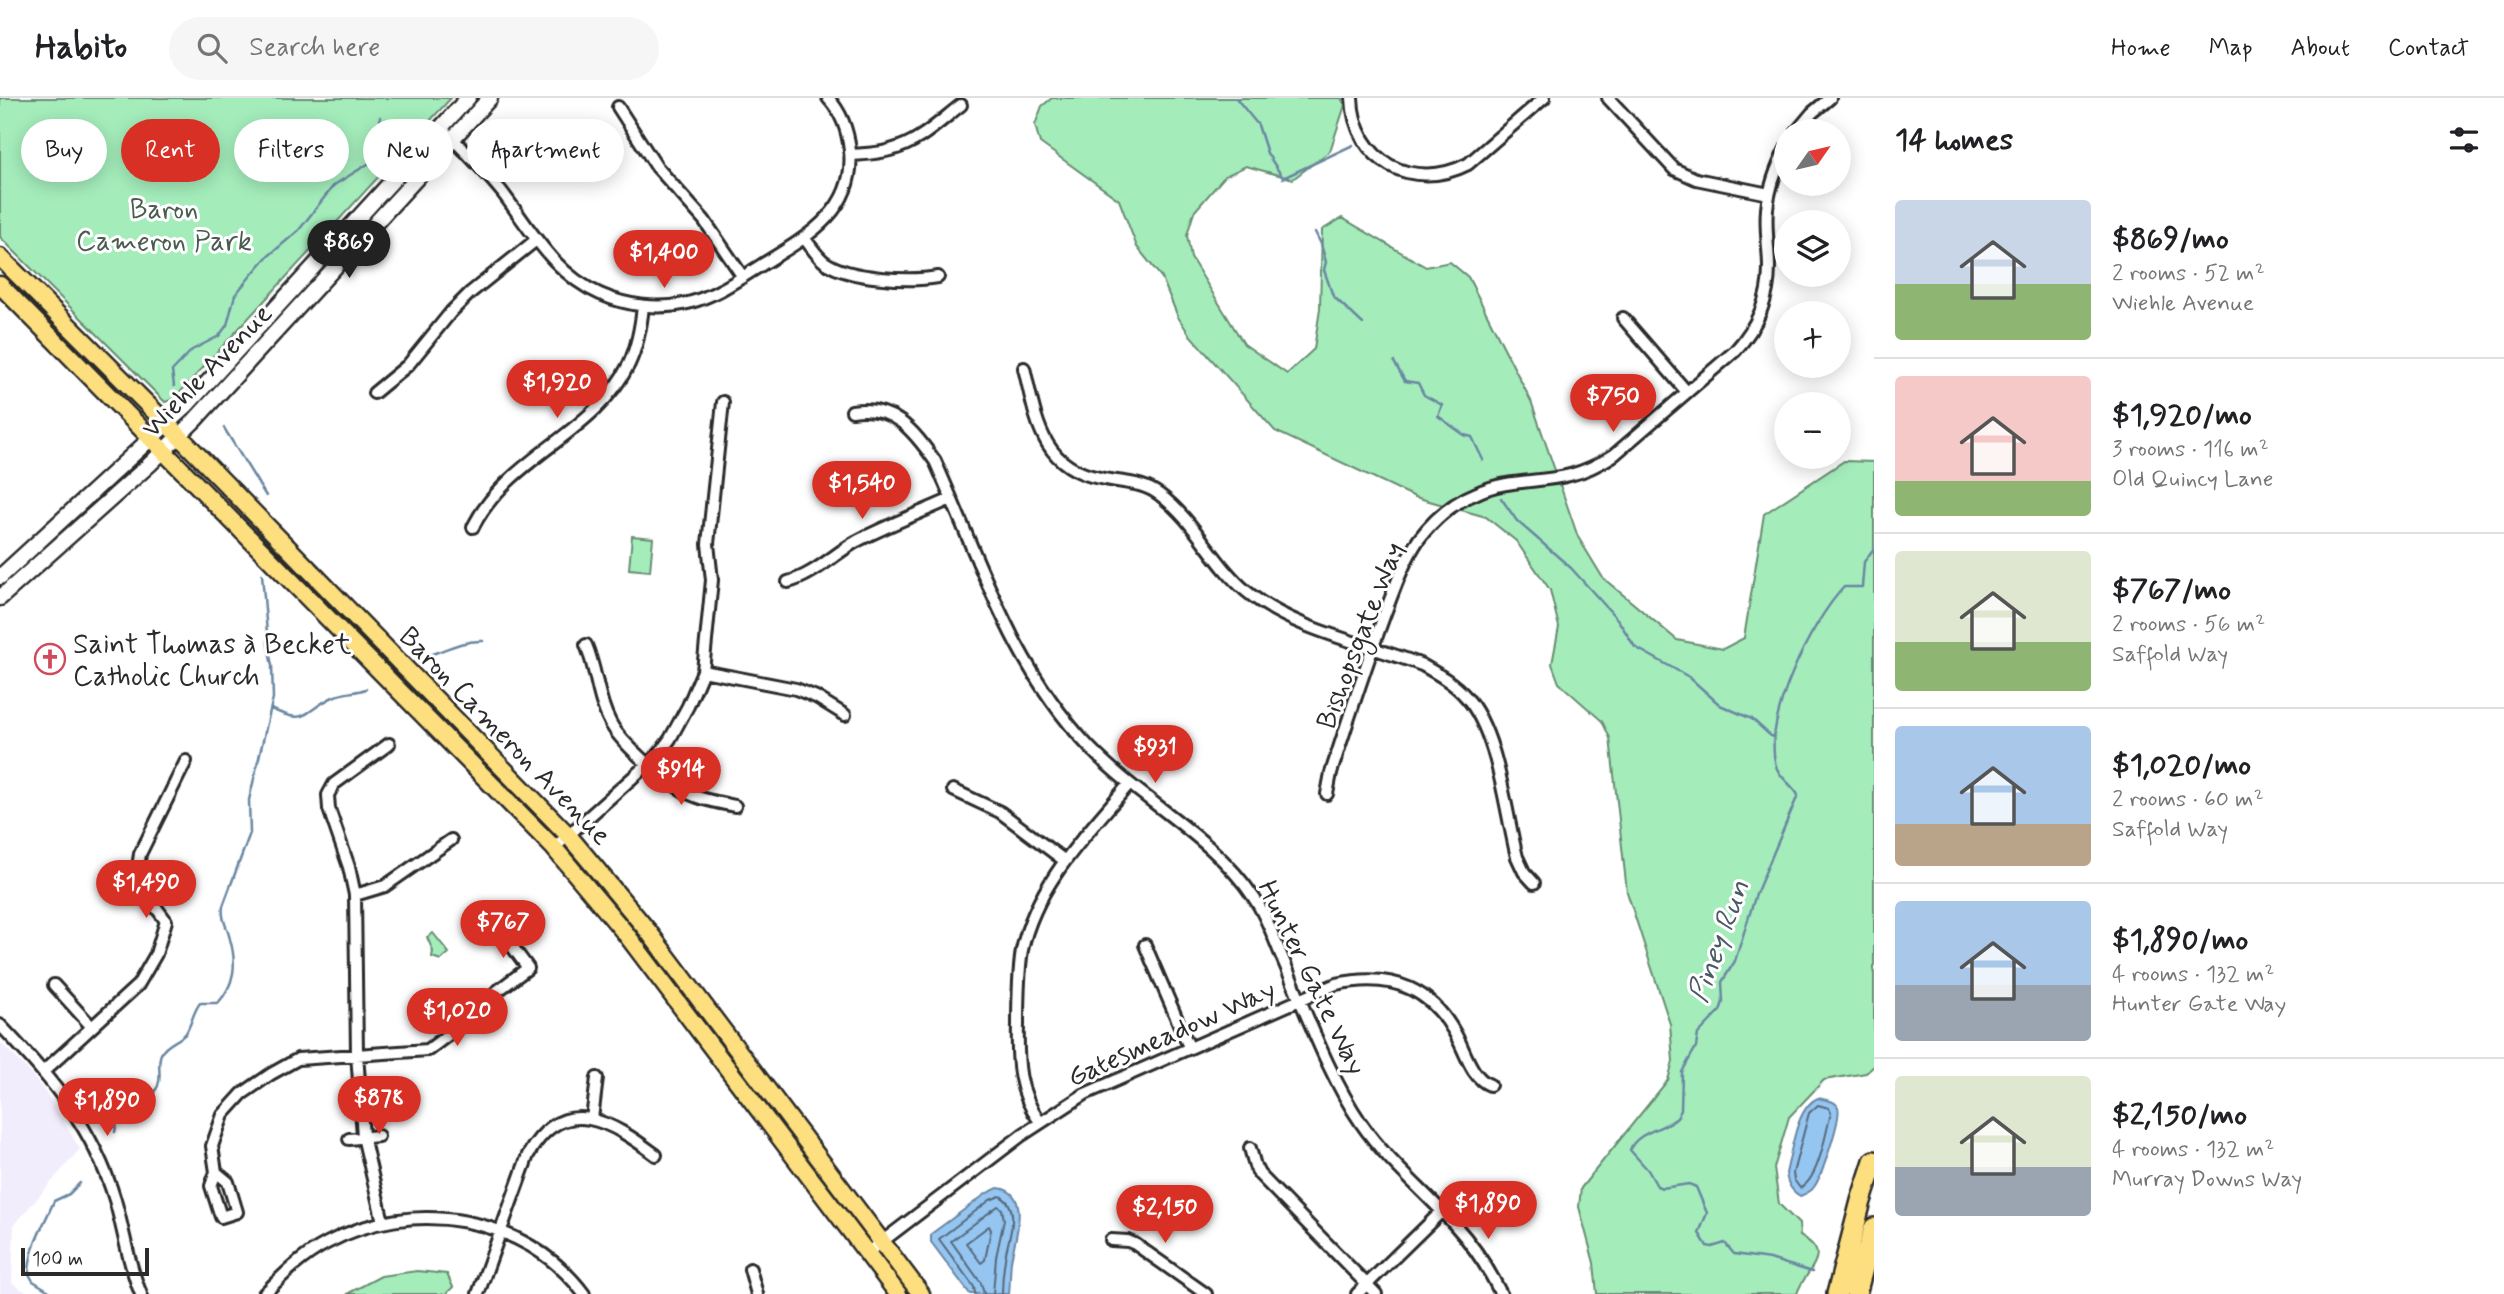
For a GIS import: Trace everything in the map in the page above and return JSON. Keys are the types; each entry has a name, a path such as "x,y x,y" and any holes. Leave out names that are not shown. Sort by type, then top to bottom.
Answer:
{"highway":[{"path":"1837,1294 1850,1239 1874,1161"},
{"path":"1856,1294 1874,1228"}],"main road":[{"name":"Wiehle Avenue","path":"450,119 468,98"},
{"name":"Wiehle Avenue","path":"0,576 153,438 173,430 454,140 490,98"},
{"name":"Wiehle Avenue","path":"0,598 164,450 173,430 394,182"},
{"name":"Baron Cameron Avenue","path":"0,257 173,430 568,835 648,931 921,1294"},
{"name":"Baron Cameron Avenue","path":"0,285 554,848 626,934 898,1294"}],"street":[{"path":"454,140 488,174 555,262 583,285 613,300 643,306 670,306 687,303 719,291 743,277 804,238 821,225 839,205 848,181 851,155 842,116 828,98"},
{"path":"1352,98 1358,130 1373,152 1396,169 1408,174 1431,176 1468,164 1544,98"},
{"path":"1608,98 1663,160 1684,175 1769,194"},
{"path":"1807,119 1829,98"},
{"path":"851,155 904,146 927,133 961,104"},
{"path":"618,107 649,156 704,220 743,277"},
{"name":"Bishopsgate Way","path":"1327,794 1331,772 1373,648 1410,552 1420,537 1446,511 1475,493 1510,482 1570,475 1614,455 1735,351 1759,317 1769,277 1766,225 1769,194 1774,181"},
{"path":"804,238 822,260 842,271 912,280 938,277"},
{"path":"374,393 408,365 470,293 536,240"},
{"path":"473,527 496,492 519,470 587,416 623,376 636,346 643,306"},
{"path":"1622,318 1687,392"},
{"path":"1024,368 1036,423 1048,446 1066,464 1088,475 1135,483 1155,491 1187,522 1231,577 1262,603 1289,617 1422,665 1443,676 1461,691 1475,708 1489,735 1517,857 1524,872 1534,883"},
{"path":"554,848 649,764 670,738 703,671 712,580 708,544 723,402"},
{"name":"Hunter Gate Way","path":"852,411 868,409 886,412 920,440 935,461 1024,662 1069,725 1129,784 1233,870 1256,900 1339,1085 1359,1121 1380,1148 1470,1242 1501,1294"},
{"path":"788,582 801,579 836,554 880,530 951,499"},
{"path":"586,645 610,724 625,743 679,788 704,799 735,806"},
{"path":"703,671 796,689 816,697 845,715"},
{"path":"383,1222 363,1136 357,1054 355,895 349,867 329,809 328,795 334,784 389,744"},
{"path":"44,1071 138,985 156,954 166,921 136,880 140,855 186,761"},
{"path":"1040,1122 1025,1098 1018,1071 1019,975 1023,950 1034,913 1051,880 1129,784"},
{"path":"953,790 1000,812 1065,861"},
{"path":"355,895 385,886 451,840"},
{"path":"216,1172 212,1146 223,1115 243,1094 271,1074 298,1059 428,1050 477,1013 496,992 528,968 503,934"},
{"path":"1145,945 1189,1047"},
{"name":"Gatesmeadow Way","path":"867,1253 1040,1122 1085,1094 1336,984 1359,979 1384,980 1410,989 1428,1000 1454,1030 1478,1076 1490,1085"},
{"path":"54,985 92,1027"},
{"path":"0,1025 44,1071 72,1109 101,1161 115,1200 141,1294"},
{"path":"592,1119 597,1079"},
{"path":"478,1294 499,1231 533,1145 549,1129 581,1118 592,1119 612,1125 656,1155"},
{"path":"349,1139 378,1136"},
{"path":"1250,1148 1259,1174 1376,1294"},
{"path":"1357,1294 1442,1211"},
{"path":"264,1294 290,1268 343,1235 383,1222 417,1218 470,1222 499,1231 549,1256 584,1294"},
{"path":"1111,1240 1136,1244 1206,1294"},
{"path":"750,1269 757,1294"}],"shaded area":[{"path":"0,1042 46,1093 80,1149 14,1225 12,1283 29,1294 0,1294"}],"green space":[{"name":"Baron Cameron Park","path":"0,98 451,98 432,119 363,119 363,182 374,182 174,399 165,402 0,237"},
{"path":"1052,98 1341,98 1345,105 1330,151 1293,179 1246,166 1225,176 1194,212 1187,235 1191,258 1244,344 1287,374 1314,349 1320,309 1322,230 1342,218 1426,267 1450,262 1468,277 1531,401 1578,537 1603,578 1677,640 1723,649 1744,638 1764,514 1832,469 1851,469 1851,461 1874,462 1874,1066 1866,1073 1824,1080 1789,1117 1774,1168 1779,1204 1799,1224 1800,1236 1811,1243 1817,1257 1797,1294 1597,1294 1594,1263 1579,1207 1581,1188 1668,1080 1673,1061 1670,1024 1627,892 1610,738 1602,721 1559,683 1552,664 1559,627 1550,590 1516,541 1486,517 1415,497 1275,431 1189,334 1178,317 1162,278 1137,247 1119,200 1040,143 1035,125 1042,106"},
{"path":"632,536 653,538 650,571 629,569"},
{"path":"433,933 449,953 441,960 432,957 433,951 427,937"},
{"path":"417,1271 447,1274 453,1287 446,1294 347,1294 381,1276"}],"water":[{"path":"1818,1098 1837,1105 1837,1122 1817,1181 1808,1193 1800,1196 1790,1186 1786,1173 1800,1120 1805,1110"},
{"path":"998,1188 1009,1191 1018,1208 1009,1294 970,1294 931,1242 931,1234 987,1193"}],"waterway":[{"path":"1236,98 1258,125 1267,153 1283,178 1353,145"},
{"path":"174,386 172,371 192,350 219,336 227,325 235,295 265,259 299,230 334,185 368,164 378,152 382,140 380,117"},
{"path":"1315,232 1321,244 1326,262 1324,270 1333,296 1363,324"},
{"path":"1394,362 1405,381 1418,383 1424,395 1442,405 1438,416 1464,435 1472,437 1483,460"},
{"path":"224,428 266,496"},
{"path":"1501,498 1517,521 1571,568 1618,620 1635,647 1689,677 1720,705 1752,719 1772,737"},
{"name":"Piney Run","path":"1812,1272 1770,1259 1734,1254 1725,1243 1707,1246 1699,1233 1707,1213 1696,1187 1689,1184 1662,1188 1657,1186 1648,1170 1630,1150 1638,1139 1677,1118 1681,1110 1682,1072 1696,1047 1698,1034 1720,1011 1723,1002 1722,982 1735,961 1756,894 1798,795 1776,766 1776,723 1783,698 1805,646 1831,603 1844,587 1862,587 1864,562 1874,548"},
{"path":"115,1132 122,1113 149,1097 158,1086 163,1050 186,1033 200,1003 218,1003 231,981 234,965 223,906 250,833 249,800 273,698 262,574"},
{"path":"417,659 457,645 483,641"},
{"path":"271,709 299,717 333,697 366,689"},
{"path":"54,1294 33,1281 29,1274 32,1255 54,1201 69,1194 80,1183"}],"place":[{"name":"Saint Thomas à Becket Catholic Church","path":"50,659"}]}
